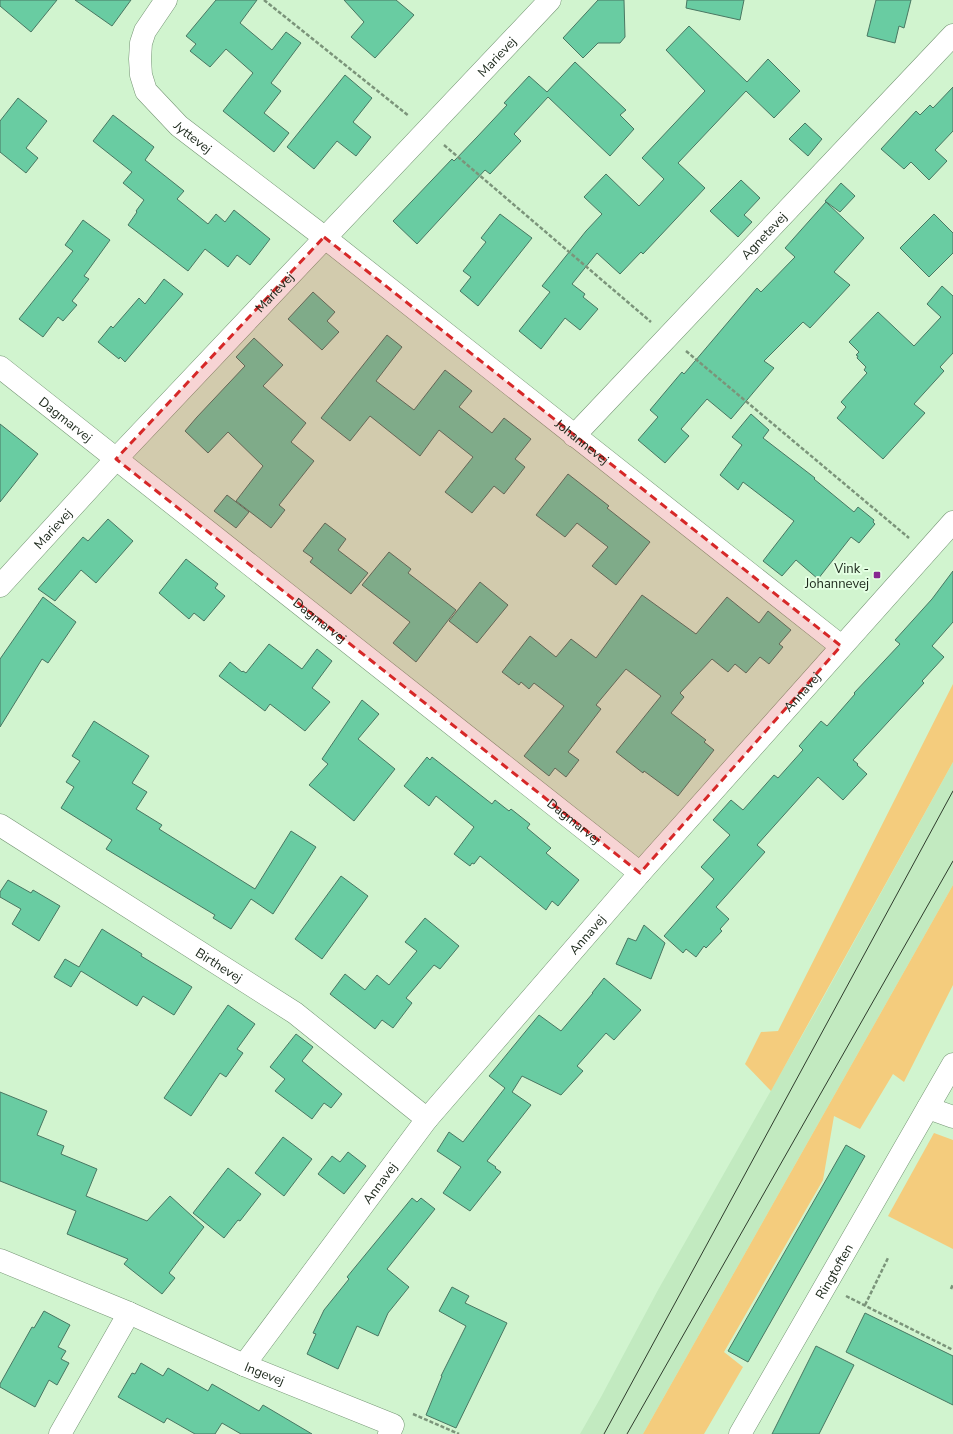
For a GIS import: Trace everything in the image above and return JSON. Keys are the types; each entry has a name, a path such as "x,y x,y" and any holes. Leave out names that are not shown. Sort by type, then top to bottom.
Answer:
{"street":[{"name":"Jyttevej","path":"166,0 145,31 141,43 141,75 146,91 179,126 324,237"},
{"name":"Marievej","path":"0,586 116,459 324,237 550,0"},
{"name":"Agnetevej","path":"574,436 953,35"},
{"name":"Johannevej","path":"324,237 841,646"},
{"name":"Dagmarvej","path":"0,367 640,873"},
{"name":"Annavej","path":"244,1365 427,1119 640,873 953,522"},
{"name":"Birthevej","path":"0,825 295,1013 427,1119"},
{"name":"Ringtoften","path":"740,1434 953,1064"},
{"path":"928,1108 953,1117"},
{"name":"Ingevej","path":"0,1260 129,1313 391,1429"},
{"path":"60,1434 129,1313"}],"path":[{"path":"264,0 426,130 668,336 926,552"},
{"path":"865,1305 888,1258"},
{"path":"950,1289 953,1284"},
{"path":"826,1285 953,1350"},
{"path":"391,1429 408,1412 459,1434"}],"highlighted area":[{"path":"324,237 841,646 640,873 116,459"}],"shaded area":[{"path":"953,684 953,762 771,1091 745,1064 761,1032 778,1031"},
{"path":"953,762 953,885 643,1434 580,1434 658,1290 816,1011"},
{"path":"953,885 953,985 904,1082 893,1074 860,1129 834,1116 823,1180 724,1352 743,1367 704,1434 643,1434"},
{"path":"934,1133 953,1140 953,1249 888,1216"}],"building":[{"path":"0,0 57,0 31,32 0,6"},
{"path":"75,0 131,0 112,26"},
{"path":"216,0 257,0 240,23 272,50 286,32 301,43 271,83 281,91 264,113 289,133 274,152 223,111 253,73 226,49 210,67 190,51 196,44 186,36"},
{"path":"344,0 396,0 414,15 375,58 351,37 364,22"},
{"path":"598,0 624,0 625,37 620,43 598,43 583,58 563,38"},
{"path":"687,0 744,0 740,20 686,8"},
{"path":"876,0 911,0 904,28 899,26 895,43 867,36"},
{"path":"689,26 747,82 768,59 800,91 774,118 746,91 678,163 705,188 643,254 641,252 620,274 597,253 572,284 585,294 583,297 598,309 580,330 565,318 541,349 519,331 550,292 542,286 586,231 602,214 584,197 606,174 639,206 664,179 642,158 705,91 666,50"},
{"path":"575,62 626,110 620,115 634,129 610,156 548,97 514,134 521,141 490,174 485,170 417,244 393,221 452,159 454,161 477,137 507,105 504,103 529,76 547,92"},
{"path":"345,75 372,98 353,122 371,137 356,156 337,141 314,169 287,147"},
{"path":"953,87 953,131 935,150 947,161 929,180 911,162 904,169 881,149 916,111 920,115 930,105 933,108"},
{"path":"18,98 47,121 26,148 38,158 26,173 0,152 0,121"},
{"path":"113,115 154,147 145,160 184,191 177,199 208,224 216,214 225,222 234,210 270,239 250,265 237,255 228,267 205,249 188,271 128,225 144,200 123,183 132,172 93,141"},
{"path":"805,123 822,139 808,156 789,139"},
{"path":"741,180 760,198 744,215 752,222 738,237 710,211"},
{"path":"841,183 855,196 840,212 825,201"},
{"path":"826,202 864,238 834,272 850,285 810,328 803,322 764,361 774,368 731,419 707,399 681,429 689,436 665,463 638,440 658,417 650,410 682,372 684,374 757,288 761,292 795,257 785,248"},
{"path":"500,214 532,238 478,306 460,291 471,277 463,271 486,242 481,238"},
{"path":"934,214 953,233 953,253 929,277 900,248"},
{"path":"83,220 110,240 84,276 89,279 72,301 77,305 63,321 58,317 43,337 19,319 73,251 65,245"},
{"path":"164,279 183,294 125,362 120,357 119,359 98,342 111,326 113,328 139,298 145,304"},
{"path":"942,286 953,296 953,353 940,367 944,371 914,404 925,413 883,459 837,418 846,407 841,402 867,373 864,370 866,367 857,358 858,356 856,355 859,352 849,342 878,312 914,346 941,317 927,304"},
{"path":"313,292 335,312 327,321 339,332 322,350 288,319"},
{"path":"387,335 402,347 376,381 414,410 445,370 472,391 459,407 492,433 504,418 531,439 515,459 525,467 504,494 494,486 472,513 445,492 473,457 439,430 420,456 370,416 350,441 321,418"},
{"path":"254,338 283,365 263,386 306,423 291,442 314,461 279,505 285,510 271,528 236,501 263,466 228,432 208,453 185,431 245,366 236,357"},
{"path":"751,414 769,430 763,438 815,478 814,479 854,512 858,507 874,520 873,522 875,524 859,543 851,537 818,579 796,560 782,576 763,561 794,521 743,482 738,490 720,475 742,445 732,437"},
{"path":"0,424 38,454 0,502"},
{"path":"568,474 609,506 607,508 650,542 616,585 592,566 608,547 577,523 565,537 536,515"},
{"path":"227,495 249,512 236,528 214,511"},
{"path":"108,519 133,541 96,583 81,570 55,601 38,589 83,537 88,541"},
{"path":"325,523 346,539 338,550 368,573 351,594 310,562 313,558 303,551"},
{"path":"389,552 411,569 408,573 456,610 416,662 393,643 410,622 362,585"},
{"path":"186,559 218,584 215,588 225,596 204,621 194,613 189,619 159,593"},
{"path":"953,571 953,622 932,646 944,657 922,681 924,683 853,760 867,774 843,800 818,777 757,845 765,852 716,907 729,919 720,929 722,931 706,948 704,946 696,957 686,949 683,953 664,936 714,879 701,867 730,835 713,820 731,800 743,810 774,775 778,778 803,750 799,746 821,721 827,726 855,694 854,693 900,644 895,640 932,599"},
{"path":"480,582 508,605 477,643 449,621"},
{"path":"642,595 696,634 727,597 759,623 768,611 791,630 779,644 783,647 769,664 760,657 746,673 735,664 728,672 712,659 680,693 684,697 671,713 706,740 704,742 714,750 678,796 644,771 643,773 616,752 661,696 626,669 596,705 601,709 568,752 579,760 566,777 555,768 549,776 524,756 564,706 534,683 529,689 521,682 519,685 502,672 530,636 556,657 571,639 596,658"},
{"path":"43,597 76,622 48,663 42,659 0,727 0,659"},
{"path":"269,644 302,669 317,649 332,661 312,688 330,702 305,731 270,704 265,711 219,676 230,662 242,672 243,671 246,673"},
{"path":"362,700 379,714 358,739 395,769 354,821 309,785 328,764 322,759"},
{"path":"94,721 149,756 132,783 147,792 136,809 162,825 159,829 255,889 291,831 316,847 273,914 251,899 231,929 213,918 215,915 106,849 112,840 61,808 74,787 66,782 80,761 72,756"},
{"path":"427,757 430,760 432,757 492,804 495,800 509,811 511,809 530,824 527,828 551,848 546,853 579,880 558,906 552,901 546,910 480,856 474,864 472,863 470,866 454,854 474,827 436,796 429,806 404,786"},
{"path":"341,876 368,896 322,959 295,939"},
{"path":"8,880 31,893 33,890 60,906 39,941 12,924 21,909 0,897 0,892"},
{"path":"425,918 459,946 440,969 434,965 406,998 412,1003 393,1028 382,1020 375,1029 330,994 345,974 365,990 377,975 389,985 417,951 405,942"},
{"path":"644,925 665,943 651,979 616,964 628,938 636,941"},
{"path":"102,929 142,954 141,956 192,987 174,1015 143,996 137,1006 81,971 71,987 54,977 65,959 79,967"},
{"path":"604,978 641,1010 614,1040 606,1033 577,1066 583,1071 561,1095 522,1076 512,1092 531,1105 487,1161 501,1172 470,1211 443,1193 461,1167 437,1151 449,1132 463,1142 505,1088 489,1076 539,1015 561,1031"},
{"path":"228,1005 255,1024 237,1049 243,1053 226,1077 220,1073 191,1116 164,1098"},
{"path":"296,1034 313,1047 302,1061 342,1094 331,1108 324,1103 312,1119 275,1091 285,1079 270,1067"},
{"path":"0,1092 47,1111 37,1135 64,1146 61,1154 97,1169 86,1196 147,1221 170,1196 204,1227 169,1273 175,1278 162,1294 124,1264 128,1259 67,1234 76,1211 0,1181"},
{"path":"283,1137 312,1159 284,1196 255,1173"},
{"path":"846,1145 865,1156 748,1362 728,1351"},
{"path":"348,1152 366,1166 344,1194 318,1174 332,1156 340,1162"},
{"path":"228,1168 261,1194 240,1221 238,1220 224,1238 193,1213"},
{"path":"412,1198 417,1202 421,1198 435,1209 387,1269 409,1287 388,1313 378,1336 357,1326 338,1369 307,1354 316,1334 313,1333 324,1310 349,1279 347,1277"},
{"path":"452,1287 469,1296 465,1303 507,1323 456,1428 426,1415 441,1376 466,1326 439,1311"},
{"path":"44,1311 70,1325 58,1347 66,1351 61,1359 69,1363 57,1385 49,1380 35,1407 0,1387 0,1384 32,1327 34,1328"},
{"path":"865,1313 953,1356 953,1405 846,1352"},
{"path":"816,1346 854,1365 819,1434 772,1434"},
{"path":"141,1363 163,1376 168,1368 208,1391 212,1384 259,1411 263,1405 312,1434 241,1434 222,1423 215,1434 195,1434 167,1418 164,1423 118,1397 132,1373 135,1374"}],"tram line":[{"path":"604,1434 953,791"},
{"path":"627,1434 953,861"}],"place":[{"name":"Vink - Johannevej","path":"877,575"}]}
